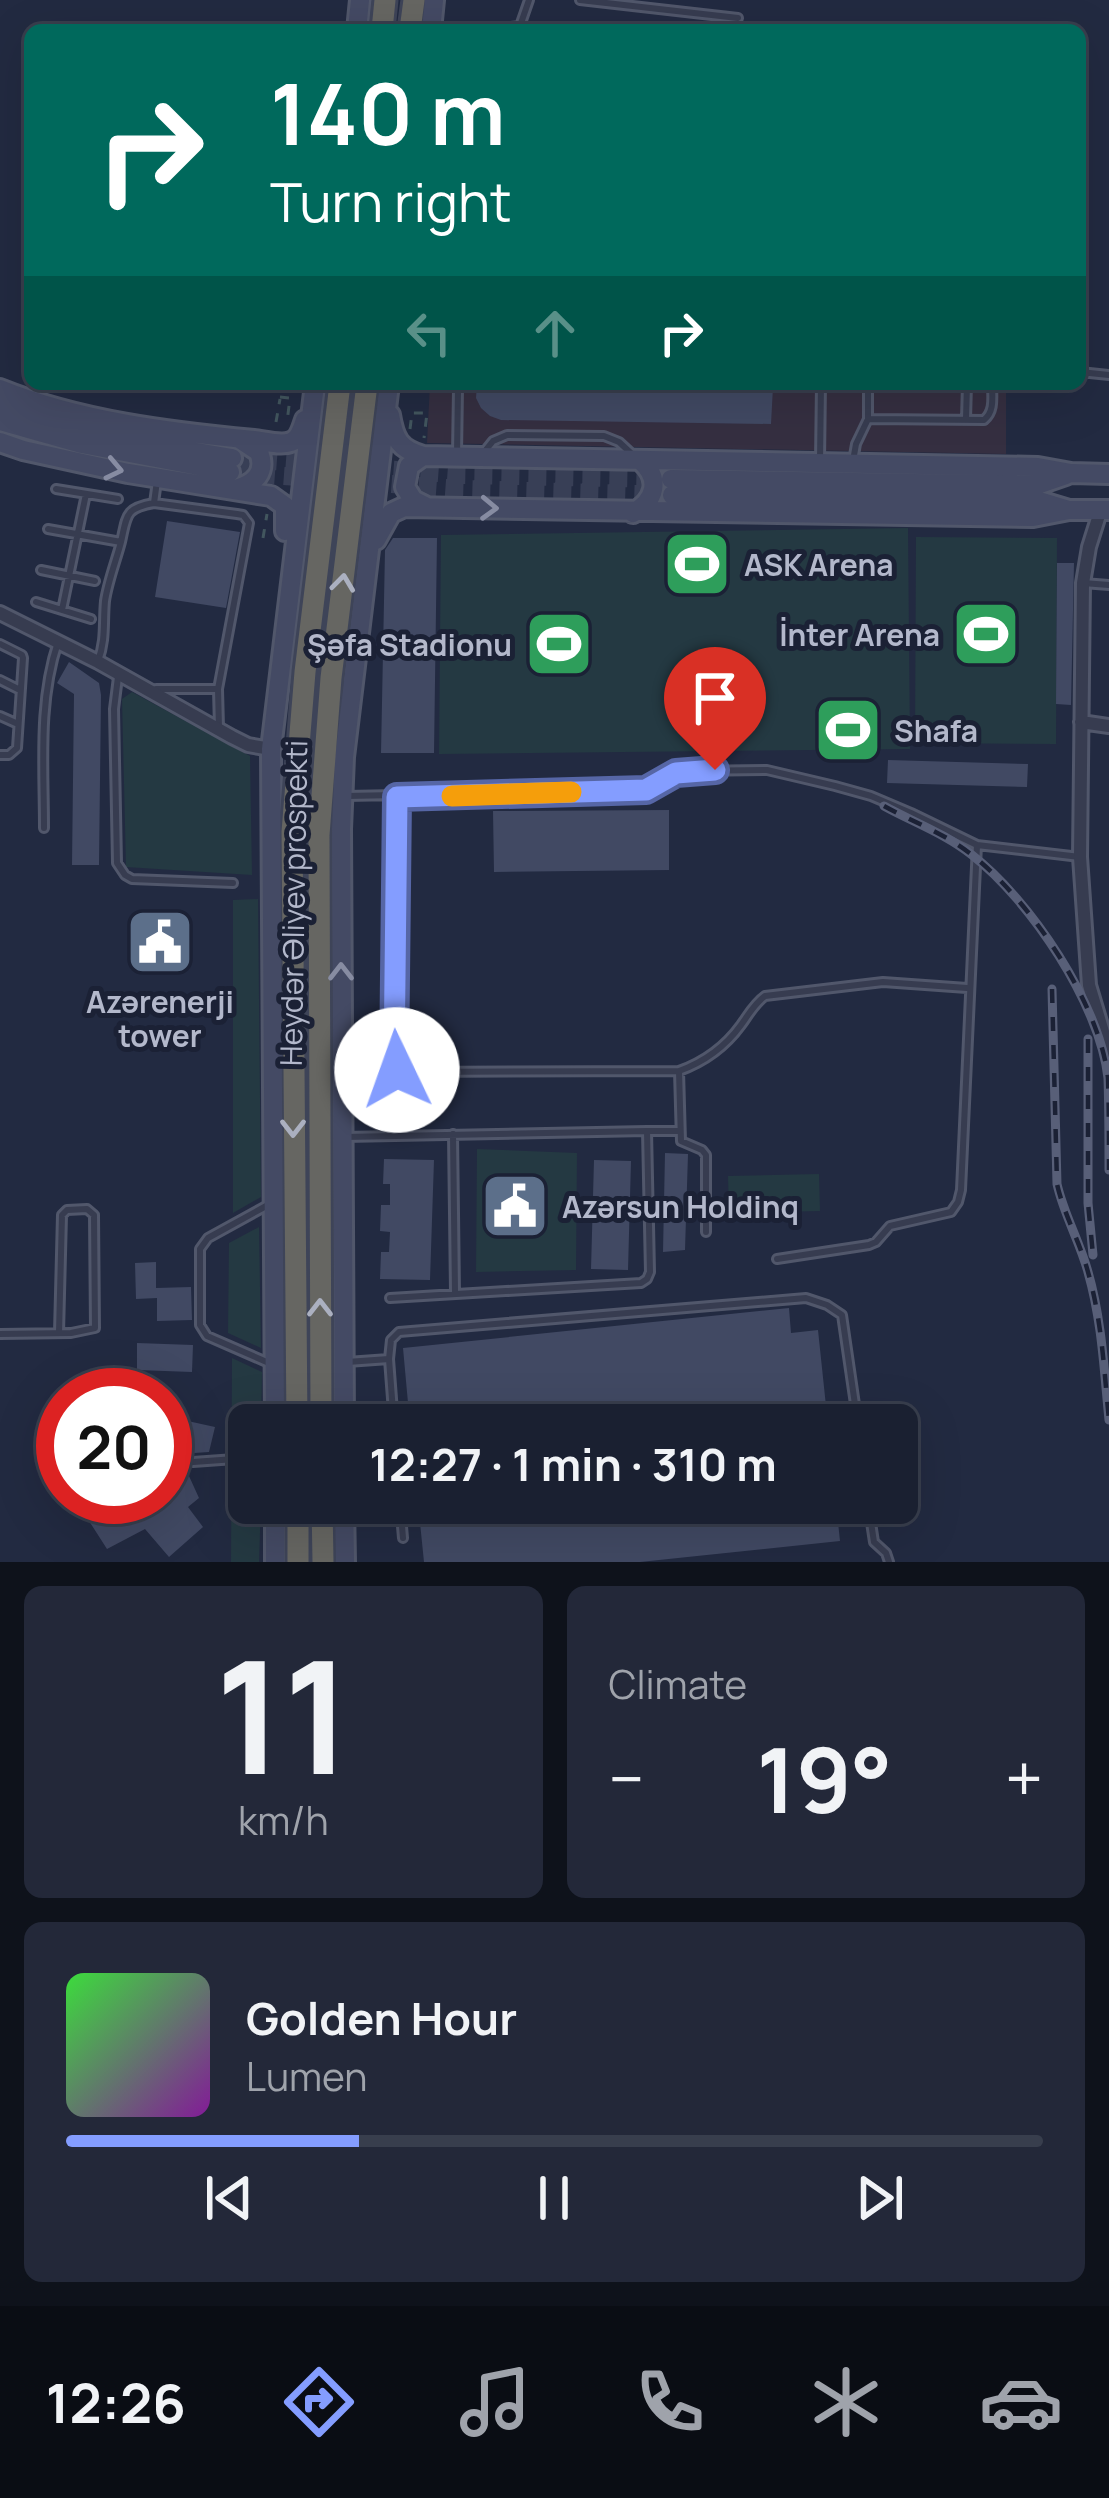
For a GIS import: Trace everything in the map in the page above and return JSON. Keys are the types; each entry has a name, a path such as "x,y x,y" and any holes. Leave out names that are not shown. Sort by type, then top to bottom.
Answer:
{"highway":[{"name":"Heydər Əliyev prospekti","path":"297,1404 292,832 303,694 339,390"},
{"name":"Heydər Əliyev prospekti","path":"321,1404 319,835 331,678 366,390"},
{"path":"298,1524 298,1562"},
{"path":"322,1524 322,1562"}],"main road":[{"path":"0,389 138,425 284,443 302,431 314,391"},
{"path":"272,717 314,391"},
{"path":"388,392 397,442 423,456 1038,467 1071,473"},
{"path":"344,1404 342,796 388,392"},
{"path":"0,408 231,474 281,502 286,512 271,749 275,1404"},
{"path":"0,421 82,444 231,474 249,486 261,468 259,452 240,439"},
{"path":"0,442 158,478 231,474"},
{"path":"423,456 409,466 405,487 413,500 427,506"},
{"path":"633,513 653,493 652,474 640,461"},
{"path":"1070,511 1036,500 671,487 1037,485 1071,473 1105,469"},
{"path":"1101,511 1084,502 1081,490 1086,478 1105,469"},
{"path":"366,567 381,529 392,512 404,507 1034,517 1101,511"},
{"path":"275,1524 275,1562"},
{"path":"344,1524 345,1562"}],"street":[{"path":"1101,511 1088,548 1083,583 1079,857 1089,985 1105,1025 1109,1052"},
{"path":"0,613 248,745 271,749"},
{"path":"1081,722 1109,726"}],"lane":[{"path":"580,0 738,18"},
{"path":"457,458 458,390"},
{"path":"820,464 821,390"},
{"path":"853,465 856,444 868,419 868,390"},
{"path":"966,419 967,390"},
{"path":"868,419 983,419 989,415 991,390"},
{"path":"154,502 158,478"},
{"path":"56,489 118,499"},
{"path":"62,610 86,494"},
{"path":"98,662 105,639 108,585 131,509 154,502 243,515 249,524 218,689 219,730"},
{"path":"48,529 122,542"},
{"path":"40,570 95,581"},
{"path":"1083,583 1109,585"},
{"path":"36,602 91,619"},
{"path":"44,828 44,707 58,641"},
{"path":"0,644 22,655 16,748 9,755 0,755"},
{"path":"119,674 114,709 120,870 133,879 232,883"},
{"path":"0,680 20,690"},
{"path":"147,689 218,689"},
{"path":"0,716 18,724"},
{"path":"342,796 646,790 687,771 767,770 872,796 976,845 1079,857"},
{"path":"397,797 397,1070 680,1072 703,1063 765,996 883,982 969,988"},
{"path":"776,1259 869,1245 890,1226 951,1212 958,1202 976,845"},
{"path":"680,1072 681,1141 706,1156 706,1232"},
{"path":"390,1298 641,1283 650,1272 647,1131"},
{"path":"341,1137 679,1131"},
{"path":"453,1134 455,1292"},
{"path":"272,1204 208,1238 200,1249 200,1325 207,1336 274,1365"},
{"path":"0,1334 59,1333 91,1330 96,1324 94,1215 87,1208 62,1215 59,1333"},
{"path":"392,1404 389,1359 391,1340 399,1332 806,1298 842,1316 855,1404"},
{"path":"343,1362 389,1359"},
{"path":"193,1462 228,1460"},
{"path":"402,1524 403,1538"},
{"path":"871,1524 874,1542 889,1562"}],"path":[{"path":"276,422 280,397 290,398 286,431"},
{"path":"412,412 427,413 423,456"},
{"path":"263,538 267,512"}],"shaded area":[{"path":"430,390 1006,390 1006,454 427,443"},
{"path":"908,528 910,749 439,754 441,535"},
{"name":"İnter Arena","path":"916,537 1057,538 1056,744 915,743"},
{"path":"132,692 250,756 252,875 126,867 122,699"},
{"path":"258,899 261,1197 233,1213 233,900"},
{"path":"477,1149 577,1153 576,1270 476,1272"},
{"path":"819,1174 820,1211 729,1213 728,1176"},
{"path":"259,1227 261,1348 228,1333 229,1243"},
{"path":"232,1358 262,1372 261,1404 232,1404"},
{"path":"231,1524 260,1524 259,1562 231,1562"}],"building":[{"path":"477,390 773,390 771,424 501,420 490,416 476,398"},
{"path":"167,521 240,532 226,608 155,597"},
{"path":"393,538 437,538 434,753 381,753 385,550"},
{"path":"1057,563 1074,563 1071,705 1056,704"},
{"path":"69,662 99,683 101,695 99,865 72,865 74,694 57,683"},
{"path":"888,760 1028,764 1027,787 887,783"},
{"path":"669,810 669,870 494,872 493,811"},
{"path":"665,1153 688,1154 685,1250 663,1252"},
{"path":"384,1159 434,1160 430,1280 380,1279 381,1252 389,1252 390,1232 380,1231 381,1205 390,1205 390,1184 383,1184"},
{"path":"594,1160 631,1161 628,1270 591,1269"},
{"path":"156,1262 156,1288 191,1287 192,1320 157,1321 157,1298 136,1299 135,1263"},
{"path":"789,1308 791,1333 818,1330 826,1404 408,1404 403,1348"},
{"path":"137,1343 193,1345 192,1372 192,1368 137,1368"},
{"path":"192,1422 215,1427 209,1452 192,1453"},
{"path":"192,1512 203,1527 169,1557 145,1529 107,1549 91,1524 192,1524"},
{"path":"420,1524 838,1524 840,1541 640,1562 424,1562"}],"tunnel":[{"path":"232,458 464,475 666,479"},
{"path":"230,472 460,489 672,495"}],"railway":[{"path":"884,806 972,855 1017,898 1059,956 1092,1018 1102,1049 1108,1078 1109,1170"},
{"path":"1052,989 1057,1184 1093,1290 1109,1420"},
{"path":"1088,1039 1088,1203 1093,1255"}],"slow traffic":[{"path":"452,796 571,792"}],"place":[{"name":"ASK Arena","path":"697,564"},
{"name":"İnter Arena","path":"986,634"},
{"name":"Şəfa Stadionu","path":"559,644"},
{"name":"Shafa","path":"848,730"},
{"name":"Azərenerji tower","path":"160,942"},
{"name":"Azərsun Holdinq","path":"515,1206"}],"route":[{"path":"397,1070 397,797 646,790 676,773 715,770"}]}
